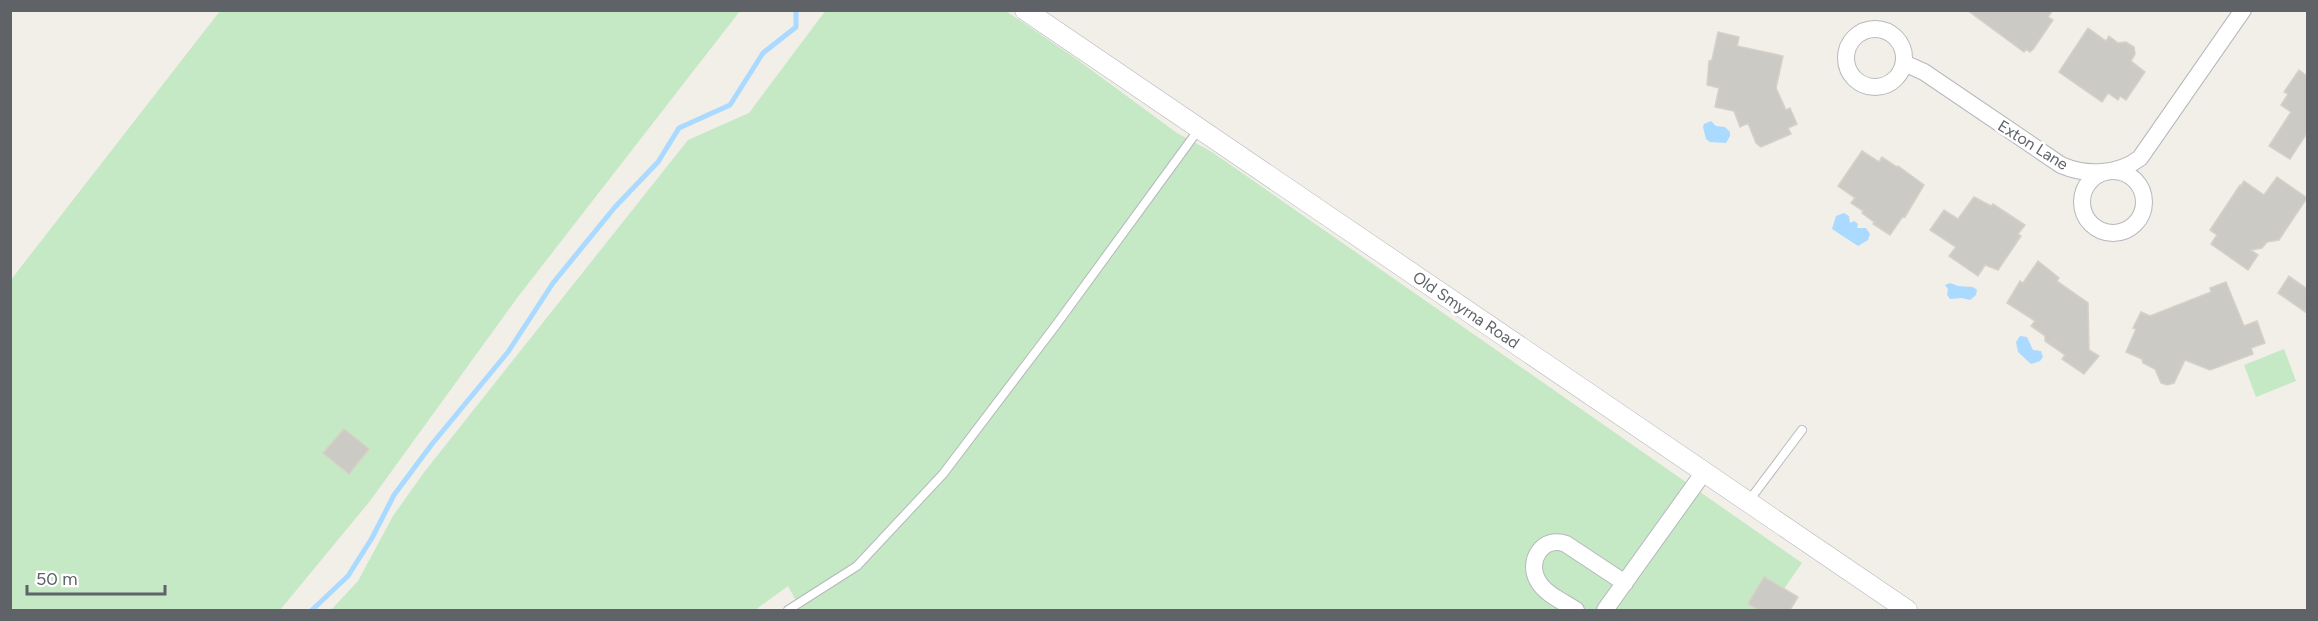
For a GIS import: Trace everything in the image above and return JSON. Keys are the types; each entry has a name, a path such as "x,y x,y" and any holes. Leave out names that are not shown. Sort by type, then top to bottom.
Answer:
{"street":[{"name":"Old Smyrna Road","path":"1025,10 1907,610"},
{"name":"Exton Lane","path":"1904,63 1924,72 2061,165 2081,171 2108,172 2124,168 2140,158 2243,10"},
{"path":"1605,610 1704,472"},
{"path":"1576,610 1542,587 1536,579 1533,568 1536,556 1546,544 1555,541 1566,544 1625,583"}],"lane":[{"path":"788,610 858,566 943,474 1056,325 1199,129"},
{"path":"1748,502 1802,430"}],"green space":[{"path":"826,10 1006,11 1075,58 1177,133 1212,152 1802,563 1769,610 801,610 788,586 755,610 331,610 358,581 393,516 425,471 688,140 749,113"},
{"path":"220,11 740,11 517,298 370,501 280,610 11,610 10,281"},
{"path":"2284,349 2296,381 2256,397 2244,365"}],"water":[{"path":"1711,121 1716,126 1725,127 1730,132 1726,143 1710,142 1706,139 1703,127"},
{"path":"1844,213 1849,216 1850,223 1854,221 1858,224 1857,228 1866,228 1870,234 1868,240 1858,246 1832,229 1836,216"},
{"path":"1950,283 1973,287 1977,290 1976,295 1970,300 1950,299 1945,285"},
{"path":"2020,336 2027,337 2033,350 2041,351 2043,357 2040,361 2031,364 2018,352 2016,342"}],"building":[{"path":"1967,10 2053,10 2048,17 2053,20 2034,48 2030,52 2026,49 2024,52"},
{"path":"2088,28 2106,41 2109,36 2118,43 2126,42 2134,47 2135,54 2131,61 2145,72 2126,100 2120,96 2118,100 2108,93 2102,102 2059,72"},
{"path":"1718,32 1739,37 1737,46 1783,56 1776,88 1786,110 1790,108 1797,124 1788,128 1791,134 1761,147 1756,143 1748,123 1740,127 1734,111 1715,107 1719,88 1707,85 1709,61 1712,60"},
{"path":"2299,70 2307,76 2307,133 2290,159 2269,146 2291,112 2281,105 2288,94 2284,92"},
{"path":"1862,151 1879,162 1882,157 1924,185 1905,217 1903,216 1890,235 1873,224 1874,222 1862,213 1863,211 1851,203 1855,198 1838,186"},
{"path":"2277,177 2307,198 2279,240 2267,242 2262,248 2251,250 2258,255 2248,270 2211,244 2217,235 2210,230 2244,181 2264,195"},
{"path":"1974,197 1991,206 1993,204 2025,225 2018,234 2021,236 1998,270 1985,265 1978,276 1949,256 1956,247 1930,230 1944,210 1958,219"},
{"path":"2038,261 2059,278 2057,281 2088,303 2089,350 2099,356 2084,374 2062,359 2065,355 2045,341 2045,336 2031,326 2035,321 2007,303 2020,281 2023,283"},
{"path":"2289,276 2307,289 2307,313 2278,293"},
{"path":"2226,282 2244,326 2257,321 2265,343 2251,348 2253,354 2210,370 2185,360 2174,383 2167,385 2161,383 2155,369 2143,363 2142,359 2126,352 2136,329 2133,328 2141,312 2150,316 2211,292 2210,288"},
{"path":"344,429 369,449 349,474 323,453"},
{"path":"1764,577 1798,597 1790,610 1759,610 1748,604"}],"waterway":[{"path":"312,610 348,576 372,538 394,495 432,444 508,352 553,283 615,207 658,162 679,128 730,105 763,53 796,27 796,10"}]}
